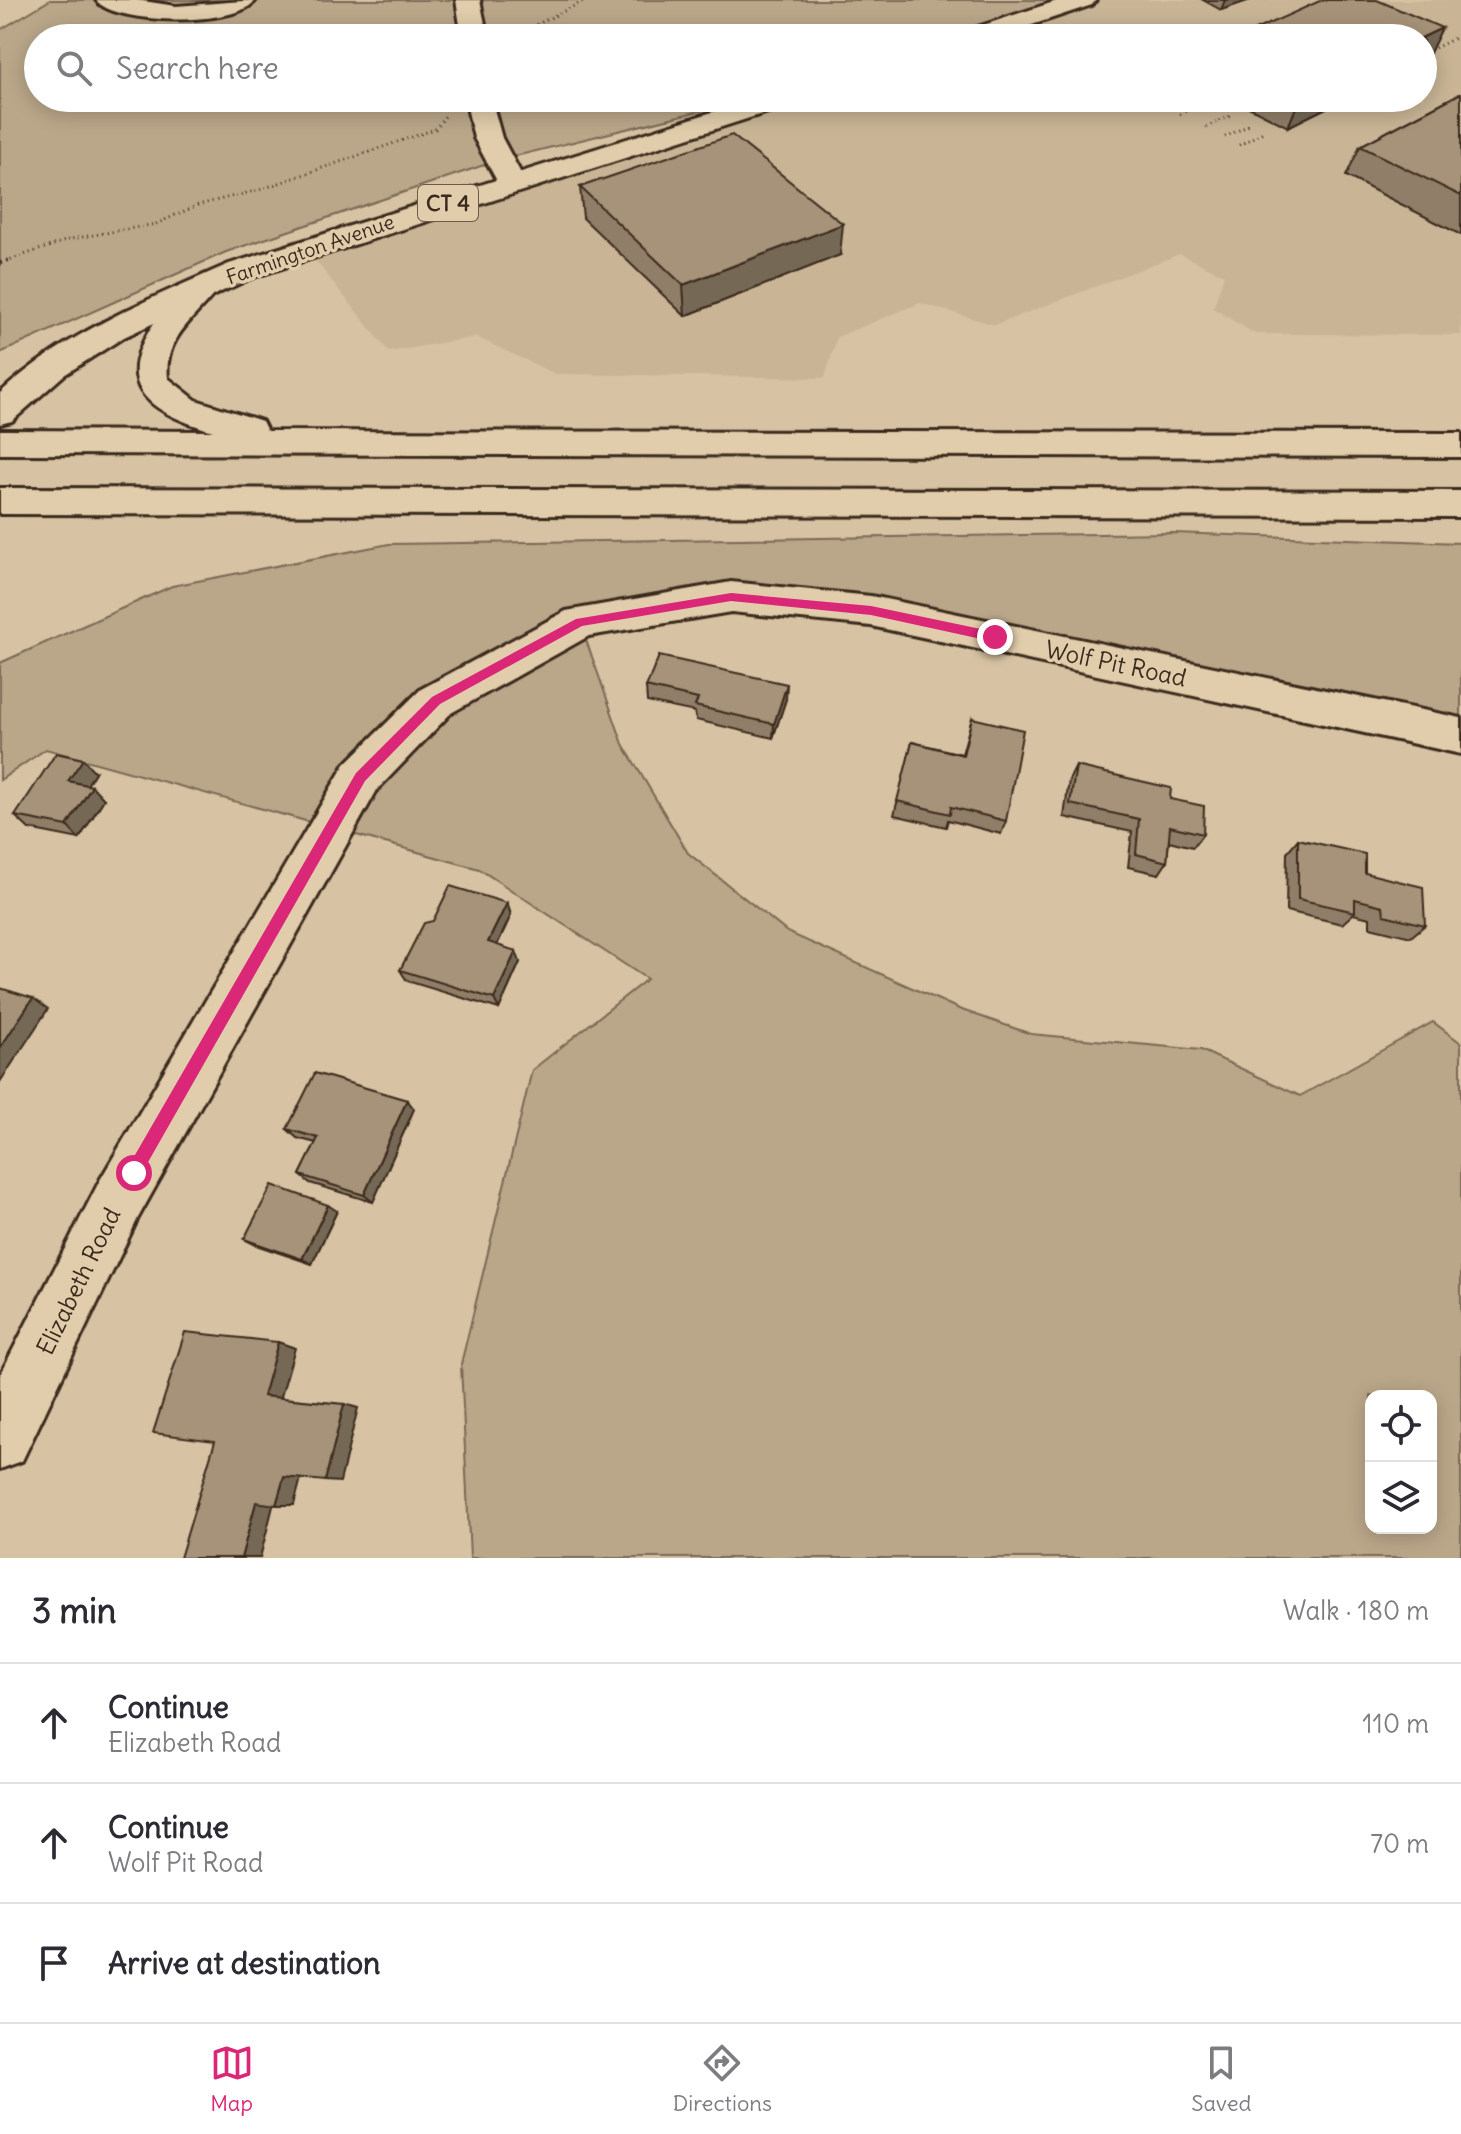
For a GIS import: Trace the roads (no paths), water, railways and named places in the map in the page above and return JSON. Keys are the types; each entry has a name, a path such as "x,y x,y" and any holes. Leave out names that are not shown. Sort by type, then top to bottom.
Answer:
{"main road":[{"path":"108,0 153,13 198,13 244,0"},
{"path":"468,0 472,24"},
{"path":"1011,24 1084,0"},
{"path":"481,112 488,138 512,183"},
{"name":"Farmington Avenue","path":"0,413 67,358 204,286 299,249 739,112"},
{"path":"204,286 173,317 153,347 147,371 154,389 182,408 231,425 327,442"},
{"path":"0,442 1461,445"},
{"path":"0,501 1461,504"},
{"name":"Wolf Pit Road","path":"580,622 731,597 871,611 1461,736"},
{"name":"Elizabeth Road","path":"0,1439 119,1199 361,777 436,701 580,622"}]}
